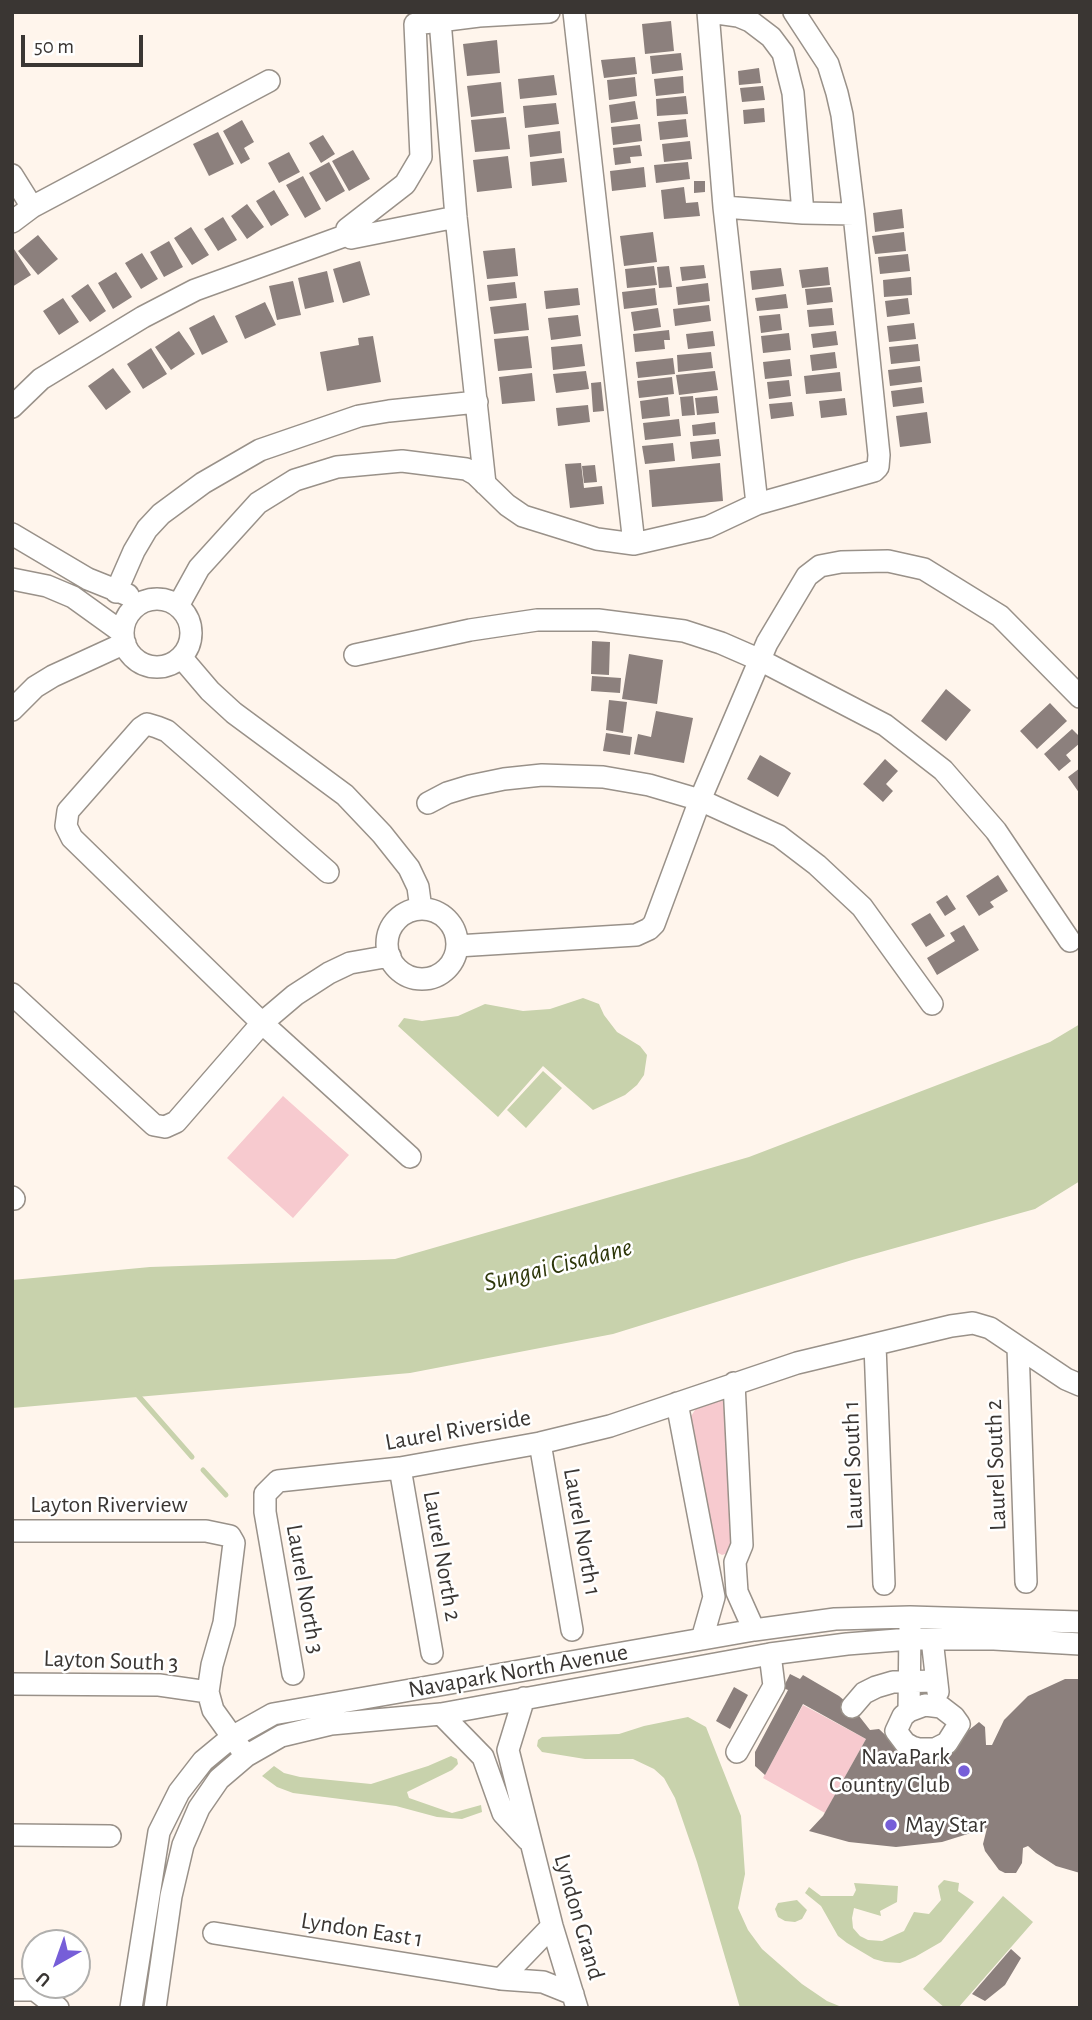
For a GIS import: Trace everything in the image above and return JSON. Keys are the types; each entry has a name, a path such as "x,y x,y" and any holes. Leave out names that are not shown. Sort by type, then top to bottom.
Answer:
{"street":[{"path":"347,235 347,229 405,184 418,164 421,147 415,24 480,14 549,12"},
{"path":"574,12 634,544"},
{"path":"757,504 724,207 709,12 738,16 750,21 771,37 783,52 793,93 803,213"},
{"path":"178,606 199,568 258,503 295,480 337,467 402,461 466,469 523,516 597,539 634,544 708,527 757,504 869,473 878,467 879,455 842,115 828,64 819,46 794,12"},
{"path":"440,20 456,216 485,485"},
{"path":"12,222 32,208 268,81"},
{"path":"12,175 32,208"},
{"path":"724,207 854,214"},
{"path":"12,407 41,380 143,317 195,290 347,235 351,237 456,216"},
{"path":"116,592 134,551 147,529 161,514 203,483 260,450 359,416 477,402"},
{"path":"12,534 77,573 116,592 147,600 168,600 178,606 190,625 188,648 172,663 160,666 138,661 124,638 73,597 47,586 12,579"},
{"path":"457,946 636,934 654,924 700,800 767,643 807,576 820,566 841,562 888,561 924,569 1000,616 1080,698"},
{"path":"124,638 125,622 130,613 147,600"},
{"path":"355,655 484,628 537,620 598,620 684,631 720,643 760,660 885,725 943,770 996,831 1070,941"},
{"path":"12,710 35,687 52,676 124,638"},
{"path":"181,657 210,691 234,713 345,795 382,834 409,868 418,887 421,909"},
{"path":"328,872 167,731 147,724 68,811 66,826 72,838 262,1023 410,1157"},
{"path":"428,803 447,793 470,786 542,775 603,777 649,785 700,800 779,836 841,886 886,937 932,1004"},
{"path":"421,909 442,915 456,934 457,946 448,967 439,975 428,978 404,974 395,966 387,946 393,925 410,911 421,909"},
{"path":"12,994 154,1125 165,1127 176,1122 262,1023 295,995 350,963 390,956"},
{"name":"Laurel Riverside","path":"265,1512 265,1494 278,1481 400,1468 540,1443 610,1426 797,1363 973,1323 990,1328 1080,1385"},
{"name":"Laurel South 1","path":"875,1345 884,1584"},
{"name":"Laurel South 2","path":"1018,1348 1026,1582"},
{"path":"734,1383 742,1545 735,1562 737,1592 754,1630"},
{"path":"677,1403 714,1597 702,1639"},
{"name":"Laurel North 1","path":"540,1443 572,1630"},
{"name":"Laurel North 2","path":"400,1468 432,1653"},
{"name":"Laurel North 3","path":"265,1512 293,1674"},
{"name":"Layton Riverview","path":"12,1531 206,1531 230,1535 234,1543 224,1623 212,1665 208,1692"},
{"path":"707,1567 735,1562"},
{"path":"909,1711 910,1617"},
{"path":"131,2008 159,1832 179,1792 203,1761 232,1737 273,1714 754,1630 835,1619 910,1617 1080,1622"},
{"name":"Navapark North Avenue","path":"155,2008 171,1896 183,1845 199,1808 219,1779 246,1756 281,1736 331,1724 441,1714 770,1654 910,1639 994,1639 1080,1644"},
{"path":"932,1639 941,1707"},
{"path":"737,1752 774,1686 770,1654"},
{"path":"852,1707 864,1693 876,1687 893,1682 936,1681"},
{"name":"Layton South 3","path":"12,1684 159,1685 208,1692"},
{"path":"208,1692 213,1710 246,1756"},
{"path":"483,1757 508,1750 524,1698"},
{"path":"925,1705 941,1707 959,1724 947,1742 927,1750 919,1749 905,1743 896,1731 903,1716 909,1711 925,1705"},
{"name":"Lyndon Grand","path":"441,1714 483,1757 503,1813 530,1841"},
{"name":"Lyndon Grand","path":"508,1750 552,1926 575,2001"},
{"path":"12,1835 110,1836"},
{"path":"501,1979 552,1926"},
{"name":"Lyndon East 1","path":"214,1933 501,1979 543,1982 575,2001"},
{"path":"12,1990 34,1990 58,2008"}],"shaded area":[{"path":"283,1096 349,1155 293,1218 227,1158"},
{"path":"718,1398 724,1401 727,1409 732,1547 728,1553 722,1555 711,1549 690,1418 698,1405"},
{"path":"803,1705 866,1739 825,1813 763,1778"}],"water":[{"path":"583,998 599,1004 617,1032 640,1046 647,1055 644,1075 637,1085 625,1095 593,1110 543,1066 498,1117 398,1026 404,1018 422,1021 458,1016 485,1004 523,1011 550,1009"},
{"name":"Sungai Cisadane","path":"1080,1024 1080,1181 1035,1209 852,1260 613,1334 410,1373 12,1408 12,1280 150,1267 395,1259 749,1157 1050,1042"},
{"path":"543,1071 562,1088 526,1128 507,1110"},
{"path":"688,1717 706,1727 741,1816 745,1874 738,1908 748,1930 762,1949 802,1984 827,2001 844,2008 740,2008 697,1862 675,1798 664,1778 654,1769 633,1759 585,1759 542,1752 537,1746 542,1737 619,1734"},
{"path":"451,1756 457,1759 458,1764 452,1770 407,1792 409,1798 452,1813 481,1805 482,1812 462,1819 437,1817 396,1806 293,1793 277,1787 262,1776 274,1766 284,1773 300,1777 371,1784"},
{"path":"944,1880 959,1883 958,1891 974,1902 941,1942 900,1963 874,1959 847,1943 838,1936 821,1906 805,1893 809,1887 821,1896 853,1896 856,1890 854,1883 898,1886 897,1902 880,1911 881,1916 854,1908 853,1928 868,1940 882,1941 904,1931 914,1912 929,1914 941,1900 938,1886"},
{"path":"1003,1896 1033,1922 958,2008 945,2008 923,1989"},
{"path":"797,1900 807,1910 802,1919 795,1922 778,1917 775,1909 778,1903"}],"building":[{"path":"671,21 674,51 645,54 642,24"},
{"path":"497,40 500,73 467,76 463,44"},
{"path":"681,53 683,70 652,74 650,56"},
{"path":"635,57 637,74 604,78 601,60"},
{"path":"759,68 761,83 739,85 738,71"},
{"path":"554,75 557,95 520,99 518,79"},
{"path":"683,76 684,93 656,96 654,79"},
{"path":"635,77 637,96 609,100 607,80"},
{"path":"501,82 504,113 471,117 467,86"},
{"path":"763,86 765,100 742,102 740,88"},
{"path":"686,96 688,114 657,116 656,99"},
{"path":"635,101 638,119 611,123 609,105"},
{"path":"556,103 559,124 525,128 523,106"},
{"path":"764,108 765,122 744,124 743,110"},
{"path":"506,117 510,149 475,152 471,120"},
{"path":"686,119 688,137 660,140 658,122"},
{"path":"242,120 254,142 244,148 250,159 241,164 223,131"},
{"path":"640,124 642,141 613,145 611,127"},
{"path":"560,131 562,153 530,157 528,135"},
{"path":"218,132 234,164 209,176 193,144"},
{"path":"323,135 335,154 321,163 309,143"},
{"path":"690,141 692,159 664,162 662,144"},
{"path":"640,145 642,156 630,157 631,163 615,165 613,148"},
{"path":"353,150 370,179 349,191 332,161"},
{"path":"289,152 300,172 279,183 268,163"},
{"path":"508,156 512,188 477,192 473,160"},
{"path":"564,158 567,182 532,186 530,162"},
{"path":"329,162 345,191 326,202 309,173"},
{"path":"688,162 690,179 656,183 654,165"},
{"path":"644,167 646,187 612,191 610,171"},
{"path":"303,176 321,209 305,218 286,185"},
{"path":"694,181 705,181 705,192 694,193"},
{"path":"684,187 686,203 698,202 700,216 664,219 661,190"},
{"path":"274,190 289,215 271,226 256,201"},
{"path":"247,204 264,227 247,239 231,216"},
{"path":"902,209 904,228 875,232 873,213"},
{"path":"223,217 237,240 218,251 204,229"},
{"path":"191,227 209,255 192,265 174,238"},
{"path":"653,232 657,262 624,266 620,236"},
{"path":"904,232 906,251 875,254 872,236"},
{"path":"38,235 58,259 38,275 18,251"},
{"path":"169,241 183,267 164,277 150,252"},
{"path":"12,246 31,275 12,287"},
{"path":"515,248 518,276 487,279 483,251"},
{"path":"142,253 158,279 141,289 125,263"},
{"path":"908,254 910,271 880,274 878,257"},
{"path":"360,261 370,295 343,303 333,269"},
{"path":"704,265 706,278 682,281 680,267"},
{"path":"654,266 657,285 627,288 625,269"},
{"path":"669,266 672,287 659,288 657,267"},
{"path":"828,267 830,285 802,288 799,270"},
{"path":"781,268 784,286 752,290 750,271"},
{"path":"327,271 334,302 305,309 298,278"},
{"path":"116,272 132,297 113,309 98,283"},
{"path":"911,277 912,295 884,297 883,280"},
{"path":"293,281 301,315 277,320 269,286"},
{"path":"515,282 517,298 489,301 487,285"},
{"path":"708,283 710,301 678,305 676,287"},
{"path":"88,284 106,311 90,322 71,296"},
{"path":"831,287 833,302 807,305 805,289"},
{"path":"578,288 580,305 546,309 544,291"},
{"path":"655,288 657,305 624,309 622,292"},
{"path":"786,294 788,308 757,311 755,298"},
{"path":"63,298 79,322 59,335 43,311"},
{"path":"908,298 910,314 887,317 885,301"},
{"path":"265,302 276,325 245,339 235,316"},
{"path":"526,303 529,330 494,334 490,307"},
{"path":"709,305 711,321 675,326 673,309"},
{"path":"658,308 661,327 634,331 631,312"},
{"path":"832,308 834,325 809,327 807,310"},
{"path":"780,314 782,330 761,333 759,316"},
{"path":"214,315 228,342 202,355 189,328"},
{"path":"578,315 581,336 551,340 548,318"},
{"path":"914,323 916,339 889,342 887,326"},
{"path":"669,330 670,340 664,340 665,349 635,352 633,334"},
{"path":"179,331 195,354 171,370 155,347"},
{"path":"713,331 715,346 688,349 686,334"},
{"path":"836,331 838,345 813,348 811,334"},
{"path":"789,333 791,350 763,353 761,336"},
{"path":"373,336 381,382 327,391 320,352 359,345 358,338"},
{"path":"528,336 532,368 498,371 494,339"},
{"path":"582,344 585,366 553,370 551,347"},
{"path":"918,344 920,361 891,364 889,347"},
{"path":"151,348 167,374 143,389 127,364"},
{"path":"711,352 713,368 678,372 677,355"},
{"path":"835,352 837,368 812,371 810,355"},
{"path":"673,358 675,374 638,378 636,362"},
{"path":"790,359 792,376 765,379 763,362"},
{"path":"920,366 922,382 890,386 888,370"},
{"path":"113,368 131,392 106,410 88,386"},
{"path":"586,371 589,389 556,393 553,374"},
{"path":"715,371 718,390 679,395 676,375"},
{"path":"840,372 842,391 806,394 804,376"},
{"path":"532,373 535,401 502,404 499,377"},
{"path":"672,377 674,394 639,398 637,381"},
{"path":"789,380 791,396 769,399 767,382"},
{"path":"601,382 604,411 593,412 591,383"},
{"path":"922,387 924,403 893,407 891,391"},
{"path":"693,396 695,415 682,416 680,397"},
{"path":"717,396 719,413 697,415 695,398"},
{"path":"668,397 670,416 642,419 640,401"},
{"path":"845,398 847,415 821,418 819,401"},
{"path":"792,402 794,416 771,419 769,404"},
{"path":"588,405 590,422 558,426 556,408"},
{"path":"927,412 931,443 900,447 896,416"},
{"path":"679,419 681,436 645,440 643,423"},
{"path":"715,422 716,434 693,436 692,425"},
{"path":"719,439 721,456 692,459 690,442"},
{"path":"673,443 675,461 645,464 642,446"},
{"path":"581,463 584,488 602,486 604,504 570,508 565,464"},
{"path":"720,463 723,501 652,507 649,470"},
{"path":"595,465 597,482 584,483 582,466"},
{"path":"592,641 610,642 609,675 591,674"},
{"path":"629,654 663,660 657,704 622,699"},
{"path":"592,676 621,678 620,693 591,691"},
{"path":"946,689 971,710 946,741 921,721"},
{"path":"609,700 627,702 623,733 606,730"},
{"path":"1050,703 1067,721 1037,749 1020,731"},
{"path":"656,711 693,718 684,763 634,754 638,734 651,737"},
{"path":"1072,729 1080,737 1080,743 1066,755 1071,761 1059,771 1044,754"},
{"path":"606,733 632,737 630,755 603,751"},
{"path":"760,755 791,773 778,797 747,779"},
{"path":"885,759 898,771 886,784 893,791 883,802 863,784"},
{"path":"1080,768 1080,794 1068,777"},
{"path":"998,875 1008,891 990,902 994,907 979,916 966,896"},
{"path":"947,895 956,909 945,916 936,902"},
{"path":"930,913 945,936 926,947 911,924"},
{"path":"964,925 979,950 937,975 927,958 955,941 950,933"},
{"name":"NavaPark Country Club","path":"790,1674 800,1679 803,1675 839,1696 852,1707 870,1730 879,1729 901,1750 964,1734 979,1722 985,1727 986,1745 992,1745 1004,1720 1028,1696 1065,1679 1080,1679 1080,1873 1056,1866 1028,1846 1023,1848 1022,1863 1016,1873 1005,1873 999,1870 985,1851 983,1844 987,1828 942,1842 896,1847 849,1842 809,1831 823,1816 866,1739 803,1704 765,1775 755,1766 755,1752 788,1690 783,1688"},
{"path":"734,1687 748,1695 730,1729 716,1721"},
{"path":"1011,1949 1021,1958 1005,1985 985,2001 972,1994"}],"waterway":[{"path":"135,1392 192,1457"},
{"path":"203,1470 226,1495"}],"place":[{"name":"NavaPark Country Club","path":"964,1771"},
{"name":"May Star","path":"891,1825"}]}
